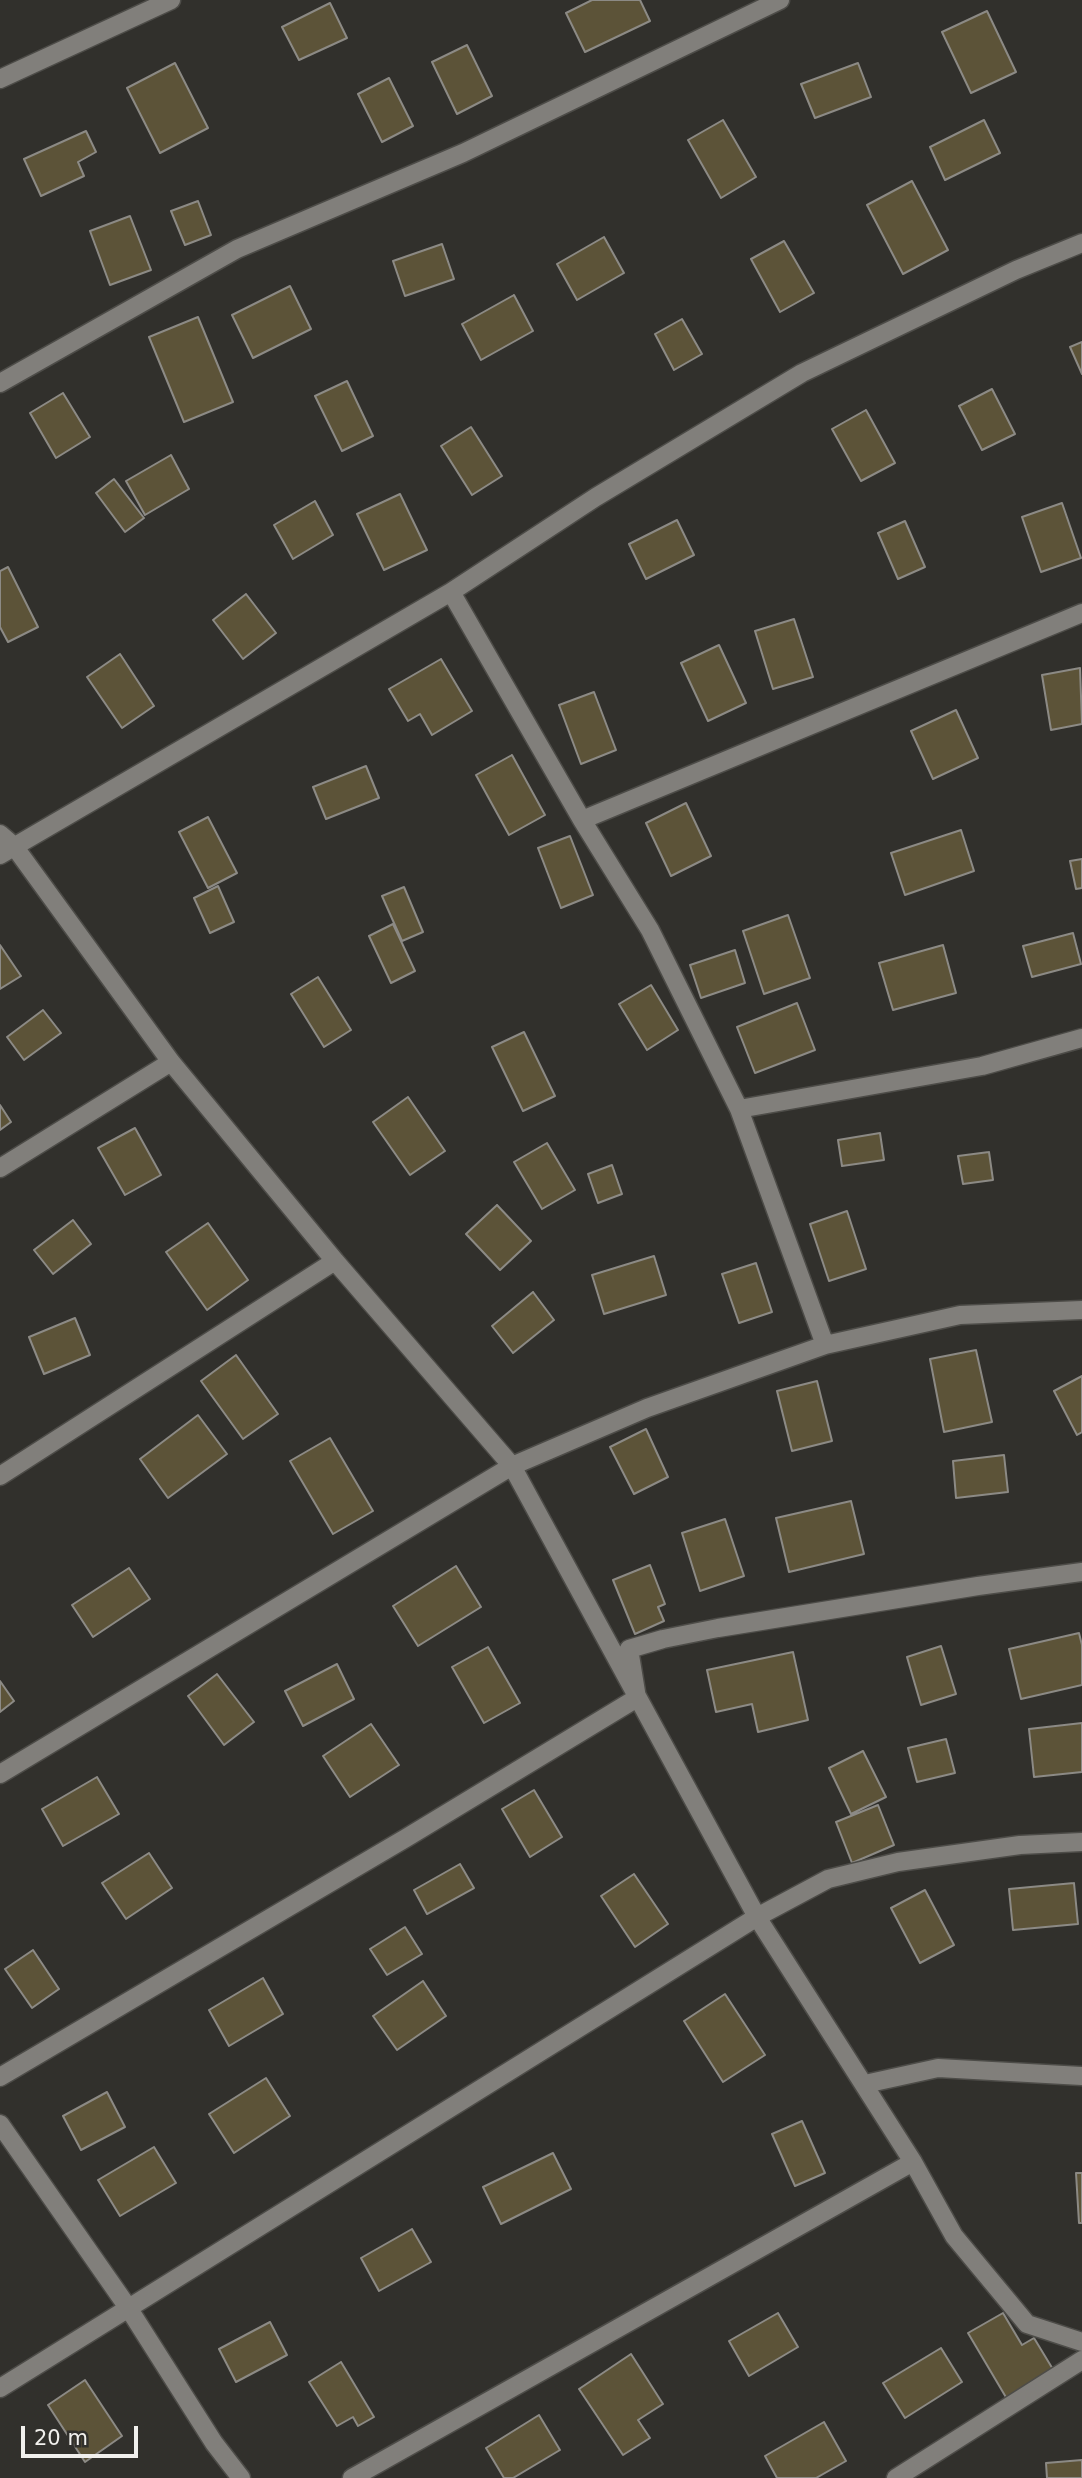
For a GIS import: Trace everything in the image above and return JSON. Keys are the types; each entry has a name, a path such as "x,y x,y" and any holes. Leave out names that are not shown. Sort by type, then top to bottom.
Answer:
{"street":[{"path":"0,79 171,0"},
{"path":"0,383 237,248 463,153 780,0"},
{"path":"1082,243 1016,270 802,373 596,497 451,592 5,845 171,1062 335,1261 512,1466 757,1917 865,2084 954,2236 1027,2324 1082,2342"},
{"path":"451,592 582,820 650,930 739,1109 825,1345"},
{"path":"582,820 1082,613"},
{"path":"739,1109 982,1066 1082,1038"},
{"path":"0,1168 171,1062"},
{"path":"0,1476 335,1261"},
{"path":"0,1774 512,1466 647,1408 825,1345 960,1315 1082,1310"},
{"path":"637,1698 629,1649 663,1639 978,1586 1082,1573"},
{"path":"0,2077 637,1698"},
{"path":"0,2388 757,1917 828,1879 898,1862 1020,1845 1082,1842"},
{"path":"865,2084 938,2068 1082,2076"},
{"path":"0,2124 129,2309 214,2443 241,2478"},
{"path":"352,2478 913,2162"},
{"path":"896,2478 1082,2360"}],"building":[{"path":"592,0 640,0 650,21 585,52 566,13"},
{"path":"330,3 347,38 299,60 282,27"},
{"path":"987,11 1016,72 971,93 942,32"},
{"path":"467,45 492,96 457,114 432,62"},
{"path":"175,63 208,128 160,153 127,88"},
{"path":"858,63 871,97 815,118 801,84"},
{"path":"389,78 413,126 382,142 358,94"},
{"path":"723,120 756,177 721,198 688,140"},
{"path":"984,120 1000,153 945,180 930,147"},
{"path":"86,131 96,152 78,162 84,176 41,196 24,159"},
{"path":"912,181 948,250 903,274 867,205"},
{"path":"198,201 211,235 185,245 171,211"},
{"path":"130,216 151,270 110,285 90,231"},
{"path":"604,237 624,273 577,300 557,264"},
{"path":"784,241 814,293 780,312 751,259"},
{"path":"442,244 454,279 405,296 393,261"},
{"path":"290,286 311,329 253,358 232,315"},
{"path":"514,295 533,331 481,360 462,324"},
{"path":"198,317 233,402 184,422 149,337"},
{"path":"682,319 702,354 674,370 655,334"},
{"path":"1082,342 1082,374 1070,347"},
{"path":"347,381 373,436 342,451 315,396"},
{"path":"992,389 1015,434 982,450 959,406"},
{"path":"63,393 90,437 56,458 30,413"},
{"path":"866,410 895,463 861,481 832,429"},
{"path":"471,427 502,476 472,495 441,446"},
{"path":"171,455 189,489 145,515 126,481"},
{"path":"114,479 144,518 125,532 96,493"},
{"path":"400,494 427,550 384,570 357,514"},
{"path":"315,501 333,535 293,559 274,525"},
{"path":"1062,503 1081,558 1041,572 1022,517"},
{"path":"677,520 694,555 646,579 629,544"},
{"path":"905,521 925,567 898,579 878,533"},
{"path":"8,567 38,627 8,642 0,627 0,571"},
{"path":"246,594 276,633 243,659 213,620"},
{"path":"794,619 813,677 773,689 755,631"},
{"path":"719,645 746,703 708,721 681,663"},
{"path":"120,654 154,706 122,728 87,677"},
{"path":"441,659 472,711 432,735 420,714 408,721 389,689"},
{"path":"1080,668 1082,724 1051,730 1042,675"},
{"path":"594,692 616,750 581,764 559,705"},
{"path":"956,710 978,758 933,779 911,731"},
{"path":"512,755 545,815 509,835 476,775"},
{"path":"366,766 379,798 326,819 313,787"},
{"path":"686,803 711,856 671,876 646,823"},
{"path":"208,817 237,873 208,888 179,832"},
{"path":"961,830 974,871 905,895 891,853"},
{"path":"570,836 593,895 561,908 538,848"},
{"path":"1082,859 1082,888 1076,889 1070,861"},
{"path":"218,886 234,922 210,933 194,898"},
{"path":"404,887 423,932 402,941 382,896"},
{"path":"788,915 810,978 764,994 743,931"},
{"path":"393,924 415,971 391,983 369,936"},
{"path":"1073,933 1081,964 1032,977 1023,946"},
{"path":"0,945 21,976 0,989"},
{"path":"943,945 956,993 893,1010 879,963"},
{"path":"735,950 745,983 701,998 690,965"},
{"path":"318,977 351,1030 324,1047 291,994"},
{"path":"651,985 678,1030 647,1050 619,1004"},
{"path":"797,1003 815,1050 755,1073 737,1027"},
{"path":"43,1010 61,1033 24,1060 7,1037"},
{"path":"524,1032 555,1096 523,1111 492,1047"},
{"path":"408,1097 445,1151 410,1175 373,1122"},
{"path":"0,1105 11,1122 0,1130"},
{"path":"135,1128 161,1175 125,1195 98,1148"},
{"path":"880,1133 884,1160 842,1166 838,1140"},
{"path":"547,1143 575,1190 542,1209 514,1162"},
{"path":"989,1152 993,1180 963,1184 958,1156"},
{"path":"612,1165 622,1194 598,1203 588,1174"},
{"path":"497,1205 531,1241 500,1270 466,1234"},
{"path":"847,1211 866,1269 829,1281 810,1224"},
{"path":"73,1220 91,1244 53,1274 34,1250"},
{"path":"208,1223 248,1280 207,1310 166,1252"},
{"path":"654,1256 666,1295 604,1314 592,1275"},
{"path":"756,1263 772,1312 739,1323 722,1274"},
{"path":"533,1292 554,1320 513,1353 492,1326"},
{"path":"75,1318 90,1355 44,1374 29,1337"},
{"path":"976,1350 992,1422 944,1432 930,1359"},
{"path":"236,1355 278,1414 243,1439 201,1381"},
{"path":"1082,1376 1082,1432 1077,1435 1054,1391"},
{"path":"817,1381 832,1441 792,1451 777,1391"},
{"path":"198,1415 227,1454 168,1498 140,1459"},
{"path":"646,1429 668,1477 634,1494 610,1447"},
{"path":"330,1438 373,1511 333,1534 290,1461"},
{"path":"1004,1455 1008,1492 956,1498 953,1461"},
{"path":"851,1501 864,1554 789,1572 776,1518"},
{"path":"725,1519 744,1576 700,1591 682,1533"},
{"path":"650,1565 665,1604 658,1607 664,1621 635,1634 613,1580"},
{"path":"456,1566 481,1607 418,1646 393,1606"},
{"path":"129,1568 150,1599 93,1637 72,1605"},
{"path":"1079,1633 1082,1645 1082,1685 1021,1699 1009,1649"},
{"path":"941,1646 956,1694 921,1705 907,1657"},
{"path":"488,1647 520,1703 484,1723 452,1667"},
{"path":"793,1652 808,1720 758,1732 752,1704 716,1712 707,1670"},
{"path":"337,1664 354,1699 303,1726 285,1691"},
{"path":"217,1674 254,1722 224,1745 188,1696"},
{"path":"0,1681 14,1701 0,1712"},
{"path":"1082,1723 1082,1772 1034,1777 1029,1729"},
{"path":"371,1724 399,1765 350,1797 323,1756"},
{"path":"946,1739 955,1773 917,1782 908,1748"},
{"path":"863,1751 886,1797 851,1814 829,1768"},
{"path":"97,1777 119,1814 63,1846 42,1809"},
{"path":"534,1790 562,1837 530,1857 502,1809"},
{"path":"878,1805 894,1845 852,1863 836,1822"},
{"path":"149,1853 172,1888 126,1919 102,1883"},
{"path":"460,1864 474,1888 427,1914 414,1890"},
{"path":"634,1874 668,1924 635,1947 601,1896"},
{"path":"1074,1883 1078,1924 1013,1930 1009,1889"},
{"path":"925,1890 954,1945 920,1963 891,1908"},
{"path":"405,1927 422,1954 387,1975 370,1949"},
{"path":"33,1950 59,1989 32,2008 5,1969"},
{"path":"263,1978 283,2014 229,2046 209,2010"},
{"path":"423,1981 446,2016 397,2050 373,2016"},
{"path":"725,1994 765,2055 723,2082 684,2021"},
{"path":"266,2078 290,2116 234,2153 209,2114"},
{"path":"107,2092 125,2127 81,2150 63,2116"},
{"path":"802,2121 825,2173 795,2186 772,2134"},
{"path":"154,2147 176,2183 120,2216 98,2180"},
{"path":"553,2153 571,2189 501,2224 483,2187"},
{"path":"1076,2173 1082,2173 1082,2223 1079,2223"},
{"path":"412,2229 431,2262 379,2291 361,2258"},
{"path":"778,2313 798,2347 749,2376 729,2341"},
{"path":"1003,2313 1022,2345 1034,2338 1054,2371 1007,2399 968,2333"},
{"path":"270,2322 287,2355 236,2382 219,2349"},
{"path":"941,2348 962,2382 905,2418 883,2383"},
{"path":"631,2354 663,2404 638,2420 650,2438 623,2455 579,2389"},
{"path":"341,2362 374,2417 358,2426 353,2417 337,2426 309,2382"},
{"path":"85,2380 122,2436 85,2462 48,2405"},
{"path":"539,2415 560,2450 513,2478 504,2478 486,2448"},
{"path":"824,2422 846,2461 816,2478 777,2478 765,2456"},
{"path":"1082,2460 1082,2478 1047,2478 1046,2463"}]}
